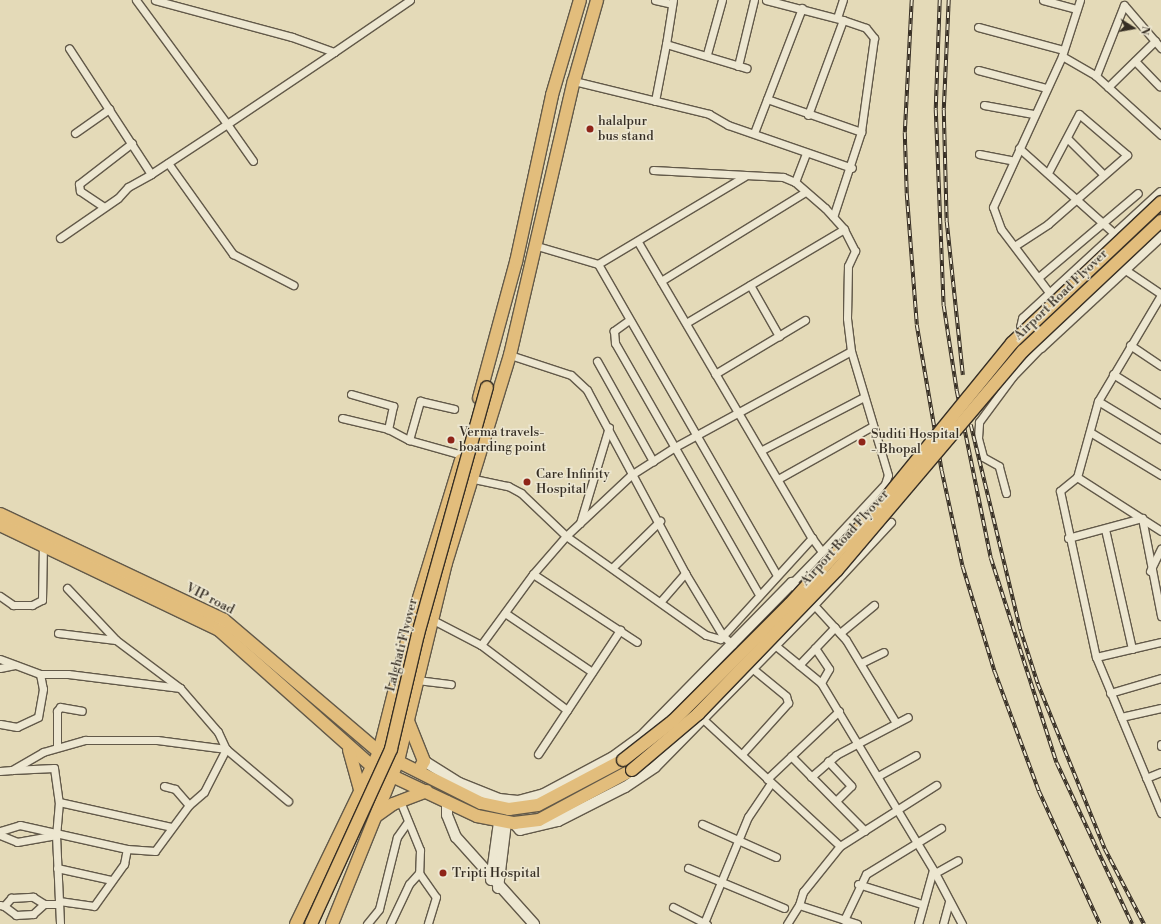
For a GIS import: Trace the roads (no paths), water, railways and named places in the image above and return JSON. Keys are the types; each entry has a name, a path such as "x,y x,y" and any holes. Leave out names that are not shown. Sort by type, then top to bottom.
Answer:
{"main road":[{"path":"296,924 361,793 379,752 393,703 414,614 490,363 552,95 580,0"},
{"path":"332,924 398,761 431,619 510,355 537,246 574,81 597,0"},
{"name":"Airport Road Flyover","path":"422,765 481,803 520,809 552,800 618,760 673,721 790,604 882,503 1012,343 1161,202"},
{"name":"Airport Road Flyover","path":"506,823 556,813 632,770 684,727 837,570 1030,343 1161,221"},
{"name":"Lalghati Flyover","path":"311,924 391,749 418,634 487,387 490,363"},
{"name":"VIP road","path":"0,514 224,620 379,752 398,761 422,765"},
{"name":"VIP road","path":"0,525 229,637 346,746 373,767 448,802 506,823"},
{"path":"339,719 362,736 371,736 378,731 393,703"},
{"path":"408,721 422,765"},
{"path":"346,746 355,761 361,793"},
{"path":"376,816 400,801 427,791"}],"street":[{"path":"136,0 253,161"},
{"path":"155,0 292,36 334,52"},
{"path":"60,238 104,208 128,187 152,174 410,0"},
{"path":"655,0 672,2 655,101"},
{"path":"707,54 722,0"},
{"path":"738,66 754,0"},
{"path":"766,0 802,8 866,28 874,38 861,132 852,168 834,217"},
{"path":"808,115 840,19 843,0"},
{"path":"1043,0 1077,9"},
{"path":"1051,295 1040,276 1016,245 1001,229 993,207 1011,160 1019,148 1033,114 1063,53 1080,0"},
{"path":"1096,76 1124,5 1161,48"},
{"path":"754,133 802,8"},
{"path":"978,28 1063,53 1096,76 1161,135"},
{"path":"1108,87 1155,41"},
{"path":"666,44 707,54 746,68"},
{"path":"69,48 152,174"},
{"path":"1135,61 1160,86"},
{"path":"978,70 1046,88"},
{"path":"574,81 709,114 806,154 852,168"},
{"path":"767,99 808,115 861,132"},
{"path":"984,106 1033,114"},
{"path":"75,133 109,109"},
{"path":"1016,245 1048,224 1102,173 1119,165 1127,155 1079,114 1048,171"},
{"path":"1067,138 1102,173"},
{"path":"104,208 78,188 132,144"},
{"path":"1019,148 1077,196 1116,234"},
{"path":"795,182 806,154"},
{"path":"979,154 1011,160"},
{"path":"168,163 234,254 292,285"},
{"path":"618,760 733,645 822,552 885,484 888,476 862,398 860,371 851,351 847,318 848,266 855,251 844,229 834,217 795,182 783,177 653,170"},
{"path":"598,264 638,242 745,176"},
{"path":"662,281 806,192"},
{"path":"1040,276 1103,221 1138,193"},
{"path":"1041,347 1034,346 1022,323 1161,193"},
{"path":"686,323 844,229"},
{"path":"1006,493 999,466 983,456 978,438 979,422 1013,376 1041,347 1161,236"},
{"path":"638,242 715,374 740,411 778,480 812,538 822,552"},
{"path":"537,246 598,264 777,575"},
{"path":"1124,269 1161,294 1098,401 1077,477 1060,491 1068,538 1096,657 1161,812"},
{"path":"750,285 779,336"},
{"path":"629,320 614,331 615,343 758,593"},
{"path":"715,374 804,320"},
{"path":"1130,345 1161,366"},
{"path":"481,645 533,574 566,536 631,475 675,447 851,351"},
{"path":"510,355 579,380 609,427 631,475 660,521 685,573 723,636 733,645"},
{"path":"598,361 653,461"},
{"path":"1113,374 1161,404"},
{"path":"350,394 393,406 388,429"},
{"path":"762,450 862,398"},
{"path":"409,440 420,401 454,409"},
{"path":"1098,401 1161,439"},
{"path":"342,418 388,429 409,440 462,455"},
{"path":"580,524 609,427"},
{"path":"778,480 871,427"},
{"path":"1090,432 1161,475"},
{"path":"1077,477 1161,530"},
{"path":"474,479 516,490 566,536 613,567 706,635 720,639 758,593 812,538"},
{"path":"1068,538 1142,518"},
{"path":"1142,518 1150,571 1161,616"},
{"path":"613,567 660,521"},
{"path":"506,823 520,830 543,826 587,808 655,767 754,669 891,522"},
{"path":"1105,529 1132,649"},
{"path":"0,596 13,605 32,605 42,600 43,545"},
{"path":"1150,571 1161,548"},
{"path":"661,601 685,573"},
{"path":"533,574 637,642"},
{"path":"792,583 840,633 861,663 896,723"},
{"path":"67,588 116,640 180,688 218,732 226,749 288,801"},
{"path":"840,633 874,605"},
{"path":"505,613 592,672"},
{"path":"431,619 481,645 567,710"},
{"path":"799,665 835,627"},
{"path":"538,754 620,630"},
{"path":"58,633 116,640"},
{"path":"1096,657 1161,642"},
{"path":"776,646 821,683 934,871 949,902 962,924"},
{"path":"815,648 829,669 821,683"},
{"path":"861,663 884,652"},
{"path":"0,659 40,674 68,674 180,688"},
{"path":"0,668 16,665"},
{"path":"742,754 788,703 786,696 754,669"},
{"path":"0,724 17,727 38,717 43,705 40,674"},
{"path":"1110,692 1161,678"},
{"path":"417,680 451,684"},
{"path":"57,747 56,711 60,708 82,710"},
{"path":"1121,717 1161,708"},
{"path":"673,907 705,924 754,804 769,781 791,756 839,711"},
{"path":"811,777 828,761 908,717"},
{"path":"704,720 840,846"},
{"path":"12,770 25,760 57,747 85,740 156,740 226,749"},
{"path":"0,831 20,825 56,835 127,849 155,851 189,805 204,792 226,749"},
{"path":"878,776 916,755"},
{"path":"791,756 865,831"},
{"path":"828,761 851,786 836,801"},
{"path":"0,771 54,768 59,802 56,835 60,924"},
{"path":"1146,778 1161,772"},
{"path":"164,786 175,789 189,805"},
{"path":"786,924 799,905 809,883 840,846 936,786"},
{"path":"400,801 420,850 419,873 436,896 428,924"},
{"path":"59,802 172,826"},
{"path":"448,802 446,815 454,833 491,880 531,923"},
{"path":"367,924 379,909 397,837 408,821"},
{"path":"491,880 506,823"},
{"path":"498,888 506,823"},
{"path":"702,824 776,857"},
{"path":"844,920 858,884 866,874 941,828"},
{"path":"0,835 17,842 56,835"},
{"path":"44,904 33,897 11,898 2,906 16,915 33,914 44,904 59,902 94,906 111,880 124,864 127,849"},
{"path":"918,924 922,904 934,871 958,860"},
{"path":"57,868 111,880"},
{"path":"688,868 784,908"},
{"path":"390,924 409,884 419,873"},
{"path":"858,884 922,904"},
{"path":"943,924 949,902"},
{"path":"799,905 857,924"}],"railway":[{"path":"912,0 905,133 907,194 917,325 942,471 963,567 995,672 1039,791 1100,924"},
{"path":"940,0 936,110 944,306 957,391 991,558 1057,763 1132,924"},
{"path":"949,0 944,110 947,222 963,375"},
{"path":"971,425 1021,631 1038,684 1105,849 1144,924"}],"place":[{"name":"halalpur bus stand","path":"590,129"},
{"name":"Verma travels- boarding point","path":"451,440"},
{"name":"Suditi Hospital - Bhopal","path":"862,442"},
{"name":"Care Infinity Hospital","path":"527,482"},
{"name":"Tripti Hospital","path":"443,873"}]}
